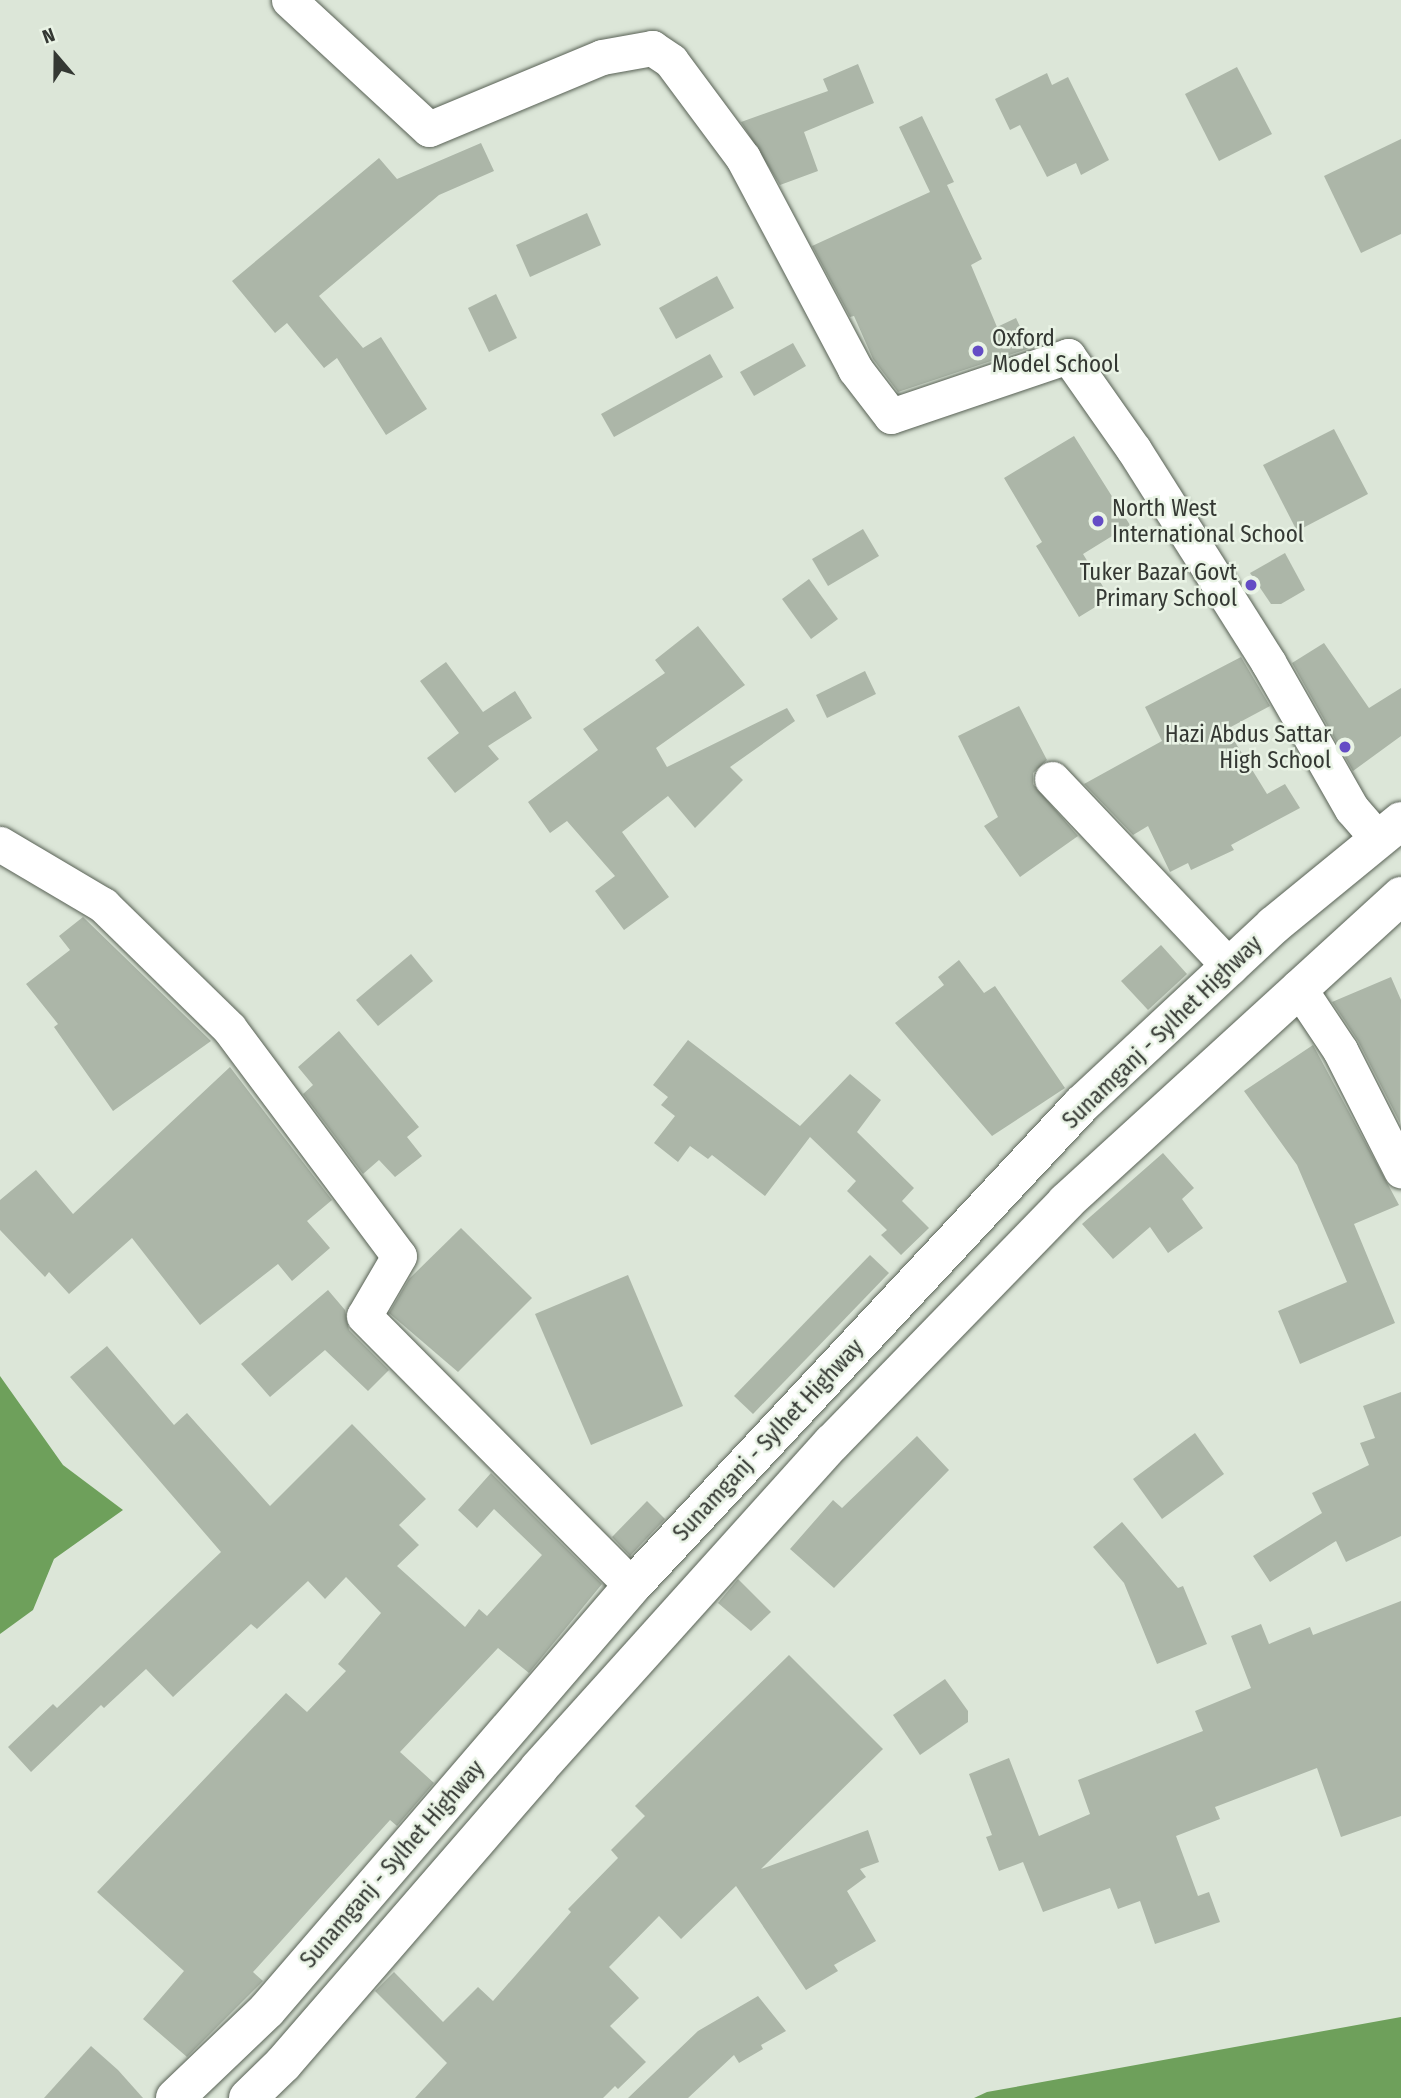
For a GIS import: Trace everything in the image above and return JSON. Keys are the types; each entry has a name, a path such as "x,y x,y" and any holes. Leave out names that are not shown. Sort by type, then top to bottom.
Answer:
{"main road":[{"name":"Sunamganj - Sylhet Highway","path":"175,2098 267,2010 632,1586 1082,1104 1230,967 1390,830"},
{"path":"248,2098 284,2064 539,1768 832,1443 1066,1202 1298,987 1401,896"}],"street":[{"path":"289,0 429,129 602,57 652,48 671,61 743,158 855,369 891,416 1069,356 1134,450 1268,662 1352,809 1390,830"},
{"path":"1052,779 1230,967"},
{"path":"0,844 103,905 229,1028 400,1256 364,1316 632,1586"},
{"path":"1298,987 1340,1050 1401,1170"}],"shaded area":[{"path":"0,1376 63,1465 123,1510 54,1559 33,1610 0,1634"},
{"path":"1401,2017 1401,2098 974,2098 987,2092"}],"building":[{"path":"858,64 874,103 804,132 818,171 780,185 741,122 828,91 823,79"},
{"path":"1237,67 1272,134 1219,161 1185,94"},
{"path":"1047,73 1052,85 1068,77 1109,160 1081,175 1076,163 1047,177 1020,125 1010,130 995,99"},
{"path":"922,116 954,182 947,185 982,259 971,265 997,327 1016,318 1030,348 898,392 873,359 854,316 850,317 812,246 930,192 899,127"},
{"path":"1401,139 1401,234 1361,253 1324,176"},
{"path":"481,143 494,171 439,195 319,296 363,348 381,337 427,409 386,435 337,358 324,368 287,323 275,333 232,281 379,158 397,179"},
{"path":"587,213 601,245 530,277 516,245"},
{"path":"717,276 734,308 676,339 659,308"},
{"path":"496,294 517,338 489,352 468,308"},
{"path":"793,343 806,366 754,396 740,372"},
{"path":"710,354 723,377 614,437 601,414"},
{"path":"1334,429 1368,494 1297,531 1263,465"},
{"path":"1074,436 1130,525 1083,554 1110,598 1079,617 1036,546 1042,542 1004,478"},
{"path":"863,529 879,556 828,586 812,559"},
{"path":"1285,553 1305,590 1281,604 1271,604 1250,573"},
{"path":"809,579 838,619 811,639 782,599"},
{"path":"698,626 745,685 656,748 667,767 787,708 795,721 730,767 743,780 695,828 668,796 622,832 669,897 624,930 595,891 615,876 567,821 550,833 528,802 598,750 583,729 665,673 655,660"},
{"path":"1324,643 1369,708 1401,688 1401,736 1353,771 1292,663"},
{"path":"1241,657 1270,706 1227,729 1267,794 1285,784 1300,808 1231,845 1234,850 1191,870 1188,863 1170,872 1148,826 1133,835 1084,784 1162,741 1145,707"},
{"path":"446,662 483,712 515,691 532,718 488,746 499,759 455,793 427,758 459,733 420,681"},
{"path":"865,671 876,694 827,718 816,695"},
{"path":"1019,706 1047,760 1033,773 1033,784 1078,836 1020,877 984,826 998,817 958,736"},
{"path":"83,917 211,1041 113,1111 54,1027 58,1024 26,984 70,950 59,936"},
{"path":"1161,945 1187,974 1148,1010 1121,981"},
{"path":"411,954 433,981 378,1026 356,1000"},
{"path":"959,960 984,993 995,986 1065,1088 992,1136 895,1023 944,985 938,977"},
{"path":"1391,977 1401,1000 1400,1123 1358,1041 1332,1002"},
{"path":"339,1031 419,1127 407,1137 422,1156 395,1177 379,1160 363,1174 303,1094 313,1085 298,1067"},
{"path":"688,1040 800,1126 850,1074 881,1100 857,1132 914,1188 902,1201 929,1228 901,1255 881,1235 887,1230 847,1191 856,1181 810,1137 765,1196 712,1155 708,1159 690,1146 678,1162 654,1143 675,1116 661,1105 668,1097 653,1085"},
{"path":"1313,1045 1399,1205 1354,1224 1395,1323 1300,1364 1278,1311 1347,1282 1297,1165 1244,1091"},
{"path":"230,1067 332,1200 307,1221 330,1248 292,1281 278,1264 200,1325 132,1238 69,1294 49,1272 45,1277 0,1230 0,1200 36,1170 73,1214"},
{"path":"1163,1153 1194,1188 1182,1199 1203,1228 1168,1253 1150,1227 1113,1259 1082,1224"},
{"path":"461,1228 532,1298 458,1372 389,1313 409,1279"},
{"path":"870,1255 889,1273 753,1414 734,1396"},
{"path":"628,1275 683,1406 591,1445 535,1314"},
{"path":"328,1290 345,1310 349,1330 389,1370 368,1391 325,1350 270,1397 241,1364"},
{"path":"107,1346 174,1425 187,1413 270,1506 352,1424 426,1499 399,1525 419,1545 397,1566 465,1627 479,1609 487,1616 542,1555 494,1509 477,1528 458,1510 491,1473 602,1584 529,1673 498,1648 400,1752 434,1783 397,1826 390,1820 253,1972 263,1981 187,2057 143,2019 184,1971 97,1892 286,1693 307,1712 346,1671 338,1664 381,1613 346,1577 325,1599 308,1581 257,1629 251,1624 173,1697 146,1669 104,1708 101,1705 31,1772 8,1747 53,1704 57,1708 221,1552 70,1377"},
{"path":"1401,1392 1401,1536 1346,1562 1336,1541 1270,1582 1253,1556 1322,1513 1312,1493 1369,1465 1360,1443 1375,1438 1363,1406"},
{"path":"1195,1433 1224,1474 1162,1519 1133,1479"},
{"path":"917,1436 949,1470 834,1588 790,1549 833,1500 842,1508"},
{"path":"647,1501 665,1519 630,1556 612,1537"},
{"path":"1122,1522 1178,1588 1183,1586 1207,1644 1157,1664 1124,1583 1093,1547"},
{"path":"738,1579 771,1612 751,1631 718,1603"},
{"path":"1401,1601 1401,1816 1341,1837 1317,1768 1215,1807 1220,1819 1176,1836 1198,1896 1209,1892 1220,1922 1155,1944 1140,1901 1118,1909 1110,1888 1043,1912 1023,1862 999,1871 986,1837 992,1835 969,1774 1009,1758 1039,1836 1090,1814 1078,1780 1203,1731 1195,1711 1251,1688 1231,1636 1261,1624 1269,1644 1310,1627 1313,1635"},
{"path":"789,1655 883,1749 761,1869 868,1830 879,1862 860,1869 866,1877 847,1891 876,1941 834,1965 838,1971 806,1990 736,1886 681,1939 659,1916 609,1967 639,1998 610,2026 646,2062 618,2089 615,2086 603,2098 415,2098 447,2063 375,1991 394,1972 443,2022 478,1987 493,2001 571,1912 568,1909 618,1858 611,1850 645,1816 635,1806"},
{"path":"945,1679 968,1711 968,1722 920,1755 893,1715"},
{"path":"758,1996 786,2031 761,2045 763,2049 739,2063 734,2055 688,2098 628,2098 698,2031"},
{"path":"91,2046 118,2070 143,2098 44,2098"}],"place":[{"name":"Oxford Model School","path":"978,351"},
{"name":"North West International School","path":"1098,521"},
{"name":"Tuker Bazar Govt Primary School","path":"1251,585"},
{"name":"Hazi Abdus Sattar High School","path":"1345,747"}]}
